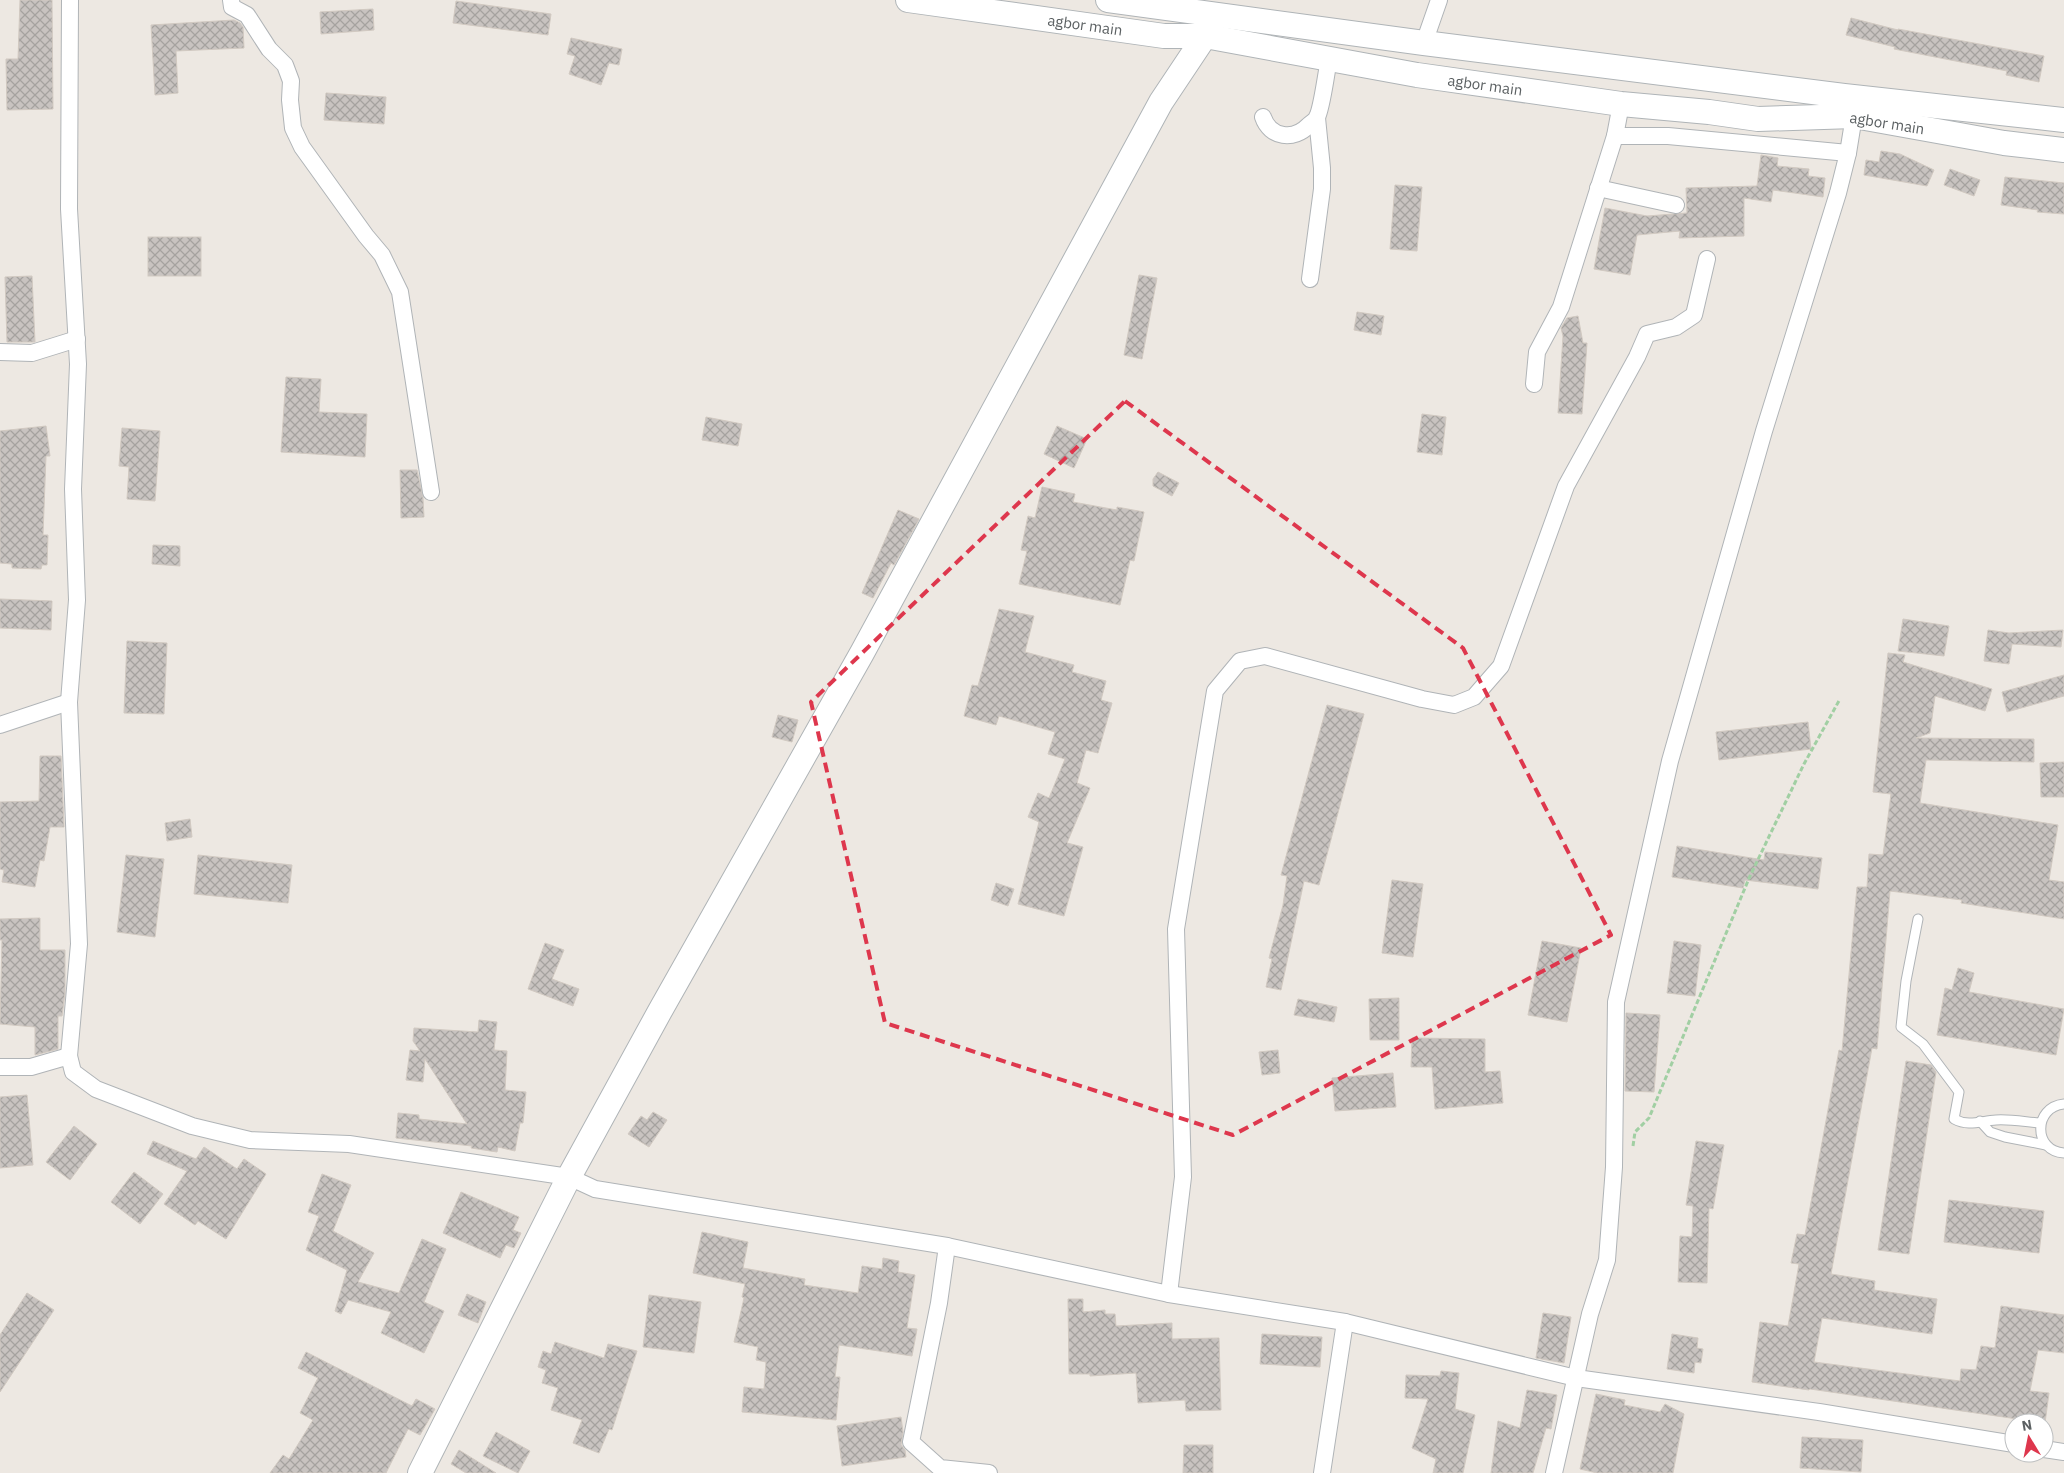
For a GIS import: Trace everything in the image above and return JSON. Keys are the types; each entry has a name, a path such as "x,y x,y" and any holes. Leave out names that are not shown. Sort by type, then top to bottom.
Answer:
{"main road":[{"name":"agbor main","path":"908,0 935,2 1164,36 1205,36 1329,60 1621,104 1758,118 1854,116 2004,143 2064,150"},
{"name":"agbor main","path":"1108,0 1182,4 1208,15 1836,95 2064,120"},
{"path":"420,1473 569,1177 660,1011 862,653 1161,102 1205,36"}],"street":[{"path":"70,0 69,209 78,339 73,490 77,600 69,702 79,944 69,1056 72,1072 96,1089 192,1126 250,1140 349,1144 569,1177 595,1189 947,1246 1169,1294 1345,1322 1576,1378 1819,1412 2004,1442"},
{"path":"232,0 232,7 247,14 269,49 285,65 291,81 290,100 293,128 302,148 382,255 400,292 431,492"},
{"path":"1424,43 1439,0"},
{"path":"1310,279 1322,189 1317,118 1329,60"},
{"path":"1534,384 1537,352 1561,307 1615,136 1621,104"},
{"path":"1554,1473 1590,1314 1607,1260 1614,1167 1616,1002 1618,992 1670,761 1764,431 1838,193 1848,153 1854,116"},
{"path":"1263,117 1266,125 1275,133 1286,136 1305,130 1317,118"},
{"path":"1615,136 1668,136 1848,153"},
{"path":"1598,188 1676,205"},
{"path":"1169,1294 1183,1177 1176,929 1215,691 1240,661 1265,656 1422,699 1454,705 1474,697 1500,666 1566,486 1647,334 1676,327 1694,315 1707,259"},
{"path":"0,352 32,353 78,339"},
{"path":"0,725 69,702"},
{"path":"0,1067 31,1067 69,1056"},
{"path":"947,1246 939,1303 911,1442 940,1468 989,1473"},
{"path":"1322,1473 1345,1322"}],"lane":[{"path":"1918,919 1906,981 1901,1027 1923,1044 1959,1092 1954,1119 1962,1123 1974,1124 1980,1121 1995,1120 2040,1123"},
{"path":"2064,1104 2054,1106 2048,1110 2040,1123 2040,1131 2046,1145 2051,1150 2064,1153"},
{"path":"1980,1121 1990,1132 2046,1145"}],"path":[{"path":"1632,1151 1635,1132 1649,1118 1750,876 1804,764 1840,699"}],"highlighted area":[{"path":"1125,401 1463,648 1611,935 1233,1135 885,1023 811,702"}],"building":[{"path":"20,0 52,0 53,109 7,110 6,59 18,59"},
{"path":"456,1 551,14 548,35 453,23"},
{"path":"373,9 374,30 321,34 320,12"},
{"path":"1851,18 1898,30 2044,56 2039,82 2006,75 2007,71 1894,49 1895,47 1846,35"},
{"path":"234,20 243,27 244,48 176,51 178,93 155,95 151,25"},
{"path":"571,38 622,49 619,65 609,63 601,85 569,74 575,56 567,54"},
{"path":"326,93 386,97 384,124 324,120"},
{"path":"1881,151 1900,154 1934,170 1927,186 1864,175 1866,160 1879,162"},
{"path":"1761,155 1778,158 1777,166 1809,169 1808,176 1825,178 1823,197 1773,190 1771,202 1744,198 1744,236 1679,238 1680,231 1637,235 1630,275 1594,269 1605,208 1647,216 1687,213 1686,188 1757,186"},
{"path":"1950,169 1980,180 1974,196 1944,185"},
{"path":"2005,177 2064,183 2064,214 2037,212 2038,210 2001,205"},
{"path":"1395,185 1422,187 1417,251 1390,249"},
{"path":"148,237 201,237 201,276 148,276"},
{"path":"1139,275 1157,278 1142,359 1124,355"},
{"path":"32,276 35,342 7,342 5,277"},
{"path":"1357,312 1384,316 1381,335 1354,330"},
{"path":"1578,316 1583,343 1587,343 1582,414 1558,413 1563,336 1561,328 1567,318"},
{"path":"286,377 321,379 319,412 367,414 365,457 281,452"},
{"path":"1422,414 1446,417 1442,455 1417,452"},
{"path":"706,417 742,424 738,446 702,440"},
{"path":"46,426 50,456 46,456 43,535 48,535 47,565 42,565 41,569 12,568 12,564 0,563 0,431"},
{"path":"1057,426 1087,439 1074,468 1044,454"},
{"path":"122,428 160,431 155,501 127,499 129,467 119,466"},
{"path":"400,470 417,470 423,498 424,517 401,518"},
{"path":"1158,472 1179,483 1172,496 1153,486 1153,479"},
{"path":"1042,487 1075,494 1073,502 1117,510 1117,507 1144,512 1134,561 1130,560 1120,605 1019,584 1027,551 1021,550 1028,516 1035,518"},
{"path":"898,510 919,519 894,565 891,563 873,598 862,593"},
{"path":"153,545 180,546 180,566 152,564"},
{"path":"0,599 52,601 51,630 0,628"},
{"path":"999,609 1034,616 1025,652 1074,665 1072,672 1106,681 1101,700 1112,703 1098,753 1086,750 1077,783 1090,788 1067,843 1083,847 1064,916 1018,904 1039,822 1028,817 1038,793 1049,798 1065,759 1048,754 1055,732 999,716 996,725 964,716 972,685 978,686"},
{"path":"1903,619 1949,626 1944,656 1898,651"},
{"path":"1988,630 2009,633 2063,630 2061,647 2012,644 2009,664 1984,661"},
{"path":"127,641 167,643 164,714 124,713"},
{"path":"1888,653 1905,655 1903,662 1992,689 1985,711 1935,696 1930,733 1916,738 2034,739 2034,762 1926,760 1920,803 2058,825 2049,880 2064,882 2064,919 1961,903 1962,900 1890,891 1877,1049 1872,1048 1831,1274 1875,1281 1874,1290 1937,1299 1932,1334 1822,1318 1814,1362 1960,1381 1961,1369 1976,1370 1981,1346 1995,1348 2001,1306 2064,1315 2064,1353 2038,1350 2030,1391 2049,1393 2046,1413 2004,1413 2004,1417 1752,1382 1760,1322 1788,1326 1799,1264 1791,1263 1797,1234 1805,1235 1839,1050 1842,1051 1857,887 1867,887 1869,854 1883,855 1891,794 1873,792"},
{"path":"2064,675 2064,696 2007,712 2002,692"},
{"path":"1327,705 1364,714 1319,885 1304,881 1281,990 1266,987 1272,959 1269,958 1283,905 1287,876 1281,875"},
{"path":"778,715 798,720 792,742 772,737"},
{"path":"1808,722 1811,749 1719,760 1716,732"},
{"path":"40,756 61,756 64,827 50,827 44,861 40,860 35,887 2,882 4,870 0,869 0,802 39,801"},
{"path":"2064,762 2064,797 2041,797 2040,763"},
{"path":"190,819 192,837 167,841 165,823"},
{"path":"1677,846 1764,860 1765,852 1822,858 1818,889 1745,880 1743,888 1672,877"},
{"path":"126,855 164,859 155,937 117,932"},
{"path":"198,855 292,865 288,903 194,894"},
{"path":"1392,880 1423,884 1413,957 1382,953"},
{"path":"996,883 1014,889 1008,906 991,900"},
{"path":"40,918 40,950 65,950 65,993 62,1016 58,1016 58,1049 35,1055 35,1027 0,1024 2,940 0,940 0,919"},
{"path":"1542,941 1581,948 1567,1022 1528,1015"},
{"path":"1674,941 1701,945 1695,996 1667,993"},
{"path":"545,943 564,950 552,979 579,989 573,1006 528,989"},
{"path":"1958,968 1974,973 1969,992 2064,1009 2056,1055 1937,1035 1945,988 1952,990"},
{"path":"1399,998 1399,1040 1370,1040 1369,999"},
{"path":"1298,999 1337,1007 1334,1022 1294,1015"},
{"path":"1626,1013 1660,1015 1654,1092 1625,1091"},
{"path":"479,1020 497,1022 494,1050 507,1051 505,1090 526,1092 523,1123 520,1123 515,1151 498,1147 497,1152 471,1148 472,1146 396,1138 398,1113 419,1115 419,1119 467,1124 425,1059 423,1082 406,1080 410,1050 420,1051 413,1041 414,1028 478,1032"},
{"path":"1412,1038 1485,1039 1485,1072 1500,1071 1503,1103 1435,1109 1432,1067 1411,1067"},
{"path":"1278,1050 1280,1073 1262,1075 1259,1052"},
{"path":"1906,1061 1931,1065 1936,1072 1909,1254 1878,1250"},
{"path":"1393,1073 1396,1107 1335,1111 1332,1078"},
{"path":"27,1095 33,1165 0,1168 0,1097"},
{"path":"653,1112 667,1120 649,1147 628,1134 641,1116 647,1120"},
{"path":"74,1126 97,1144 70,1180 46,1162"},
{"path":"153,1141 196,1159 204,1147 237,1169 244,1159 266,1174 226,1239 198,1221 195,1225 164,1204 187,1171 147,1154"},
{"path":"1696,1141 1724,1145 1713,1209 1709,1208 1707,1283 1678,1282 1680,1236 1692,1237 1693,1206 1686,1205"},
{"path":"134,1172 163,1194 140,1224 111,1202"},
{"path":"322,1174 351,1185 333,1231 374,1253 358,1282 399,1293 422,1239 446,1249 424,1302 444,1311 424,1353 381,1333 391,1312 348,1300 341,1314 335,1311 347,1270 306,1250 319,1216 308,1212"},
{"path":"461,1192 519,1217 513,1230 521,1233 514,1248 506,1245 500,1258 443,1233"},
{"path":"1949,1200 2044,1211 2039,1253 1944,1242"},
{"path":"702,1232 748,1242 743,1268 805,1279 804,1285 858,1293 862,1266 882,1269 883,1258 899,1261 898,1272 915,1275 907,1328 917,1329 912,1356 839,1345 835,1377 840,1377 836,1420 742,1412 744,1387 764,1389 766,1362 756,1360 758,1347 734,1342 744,1298 742,1297 745,1284 693,1273"},
{"path":"27,1293 54,1310 0,1392 0,1335"},
{"path":"467,1294 486,1302 478,1323 458,1315"},
{"path":"649,1295 701,1302 694,1353 643,1347"},
{"path":"1068,1299 1083,1299 1083,1312 1105,1310 1105,1314 1115,1314 1116,1326 1172,1323 1172,1339 1219,1338 1221,1410 1186,1411 1185,1400 1138,1403 1136,1373 1090,1376 1090,1374 1069,1374"},
{"path":"1543,1313 1571,1317 1564,1363 1536,1358"},
{"path":"1262,1334 1322,1337 1320,1367 1260,1364"},
{"path":"1672,1334 1698,1338 1697,1348 1703,1349 1701,1363 1695,1362 1694,1373 1667,1369"},
{"path":"555,1342 604,1358 608,1344 637,1351 612,1430 609,1429 599,1453 573,1443 582,1420 551,1410 558,1388 542,1383 546,1370 538,1367 543,1351 551,1354"},
{"path":"306,1352 412,1406 416,1399 435,1409 420,1435 408,1429 386,1473 270,1473 283,1455 289,1459 313,1420 300,1413 318,1378 298,1368"},
{"path":"1441,1371 1459,1373 1455,1409 1475,1415 1463,1473 1433,1473 1436,1459 1412,1448 1428,1399 1405,1398 1406,1375 1440,1376"},
{"path":"1527,1390 1557,1395 1551,1429 1546,1428 1533,1473 1491,1473 1498,1421 1520,1428"},
{"path":"1596,1394 1625,1400 1624,1405 1660,1412 1665,1404 1684,1414 1673,1473 1597,1473 1580,1469"},
{"path":"901,1417 903,1432 901,1445 905,1450 906,1457 842,1466 837,1426"},
{"path":"496,1432 530,1451 518,1473 483,1456"},
{"path":"1802,1437 1863,1440 1861,1472 1800,1468"},
{"path":"1184,1445 1213,1445 1213,1473 1183,1473"},
{"path":"459,1450 496,1473 466,1473 451,1464"}]}
